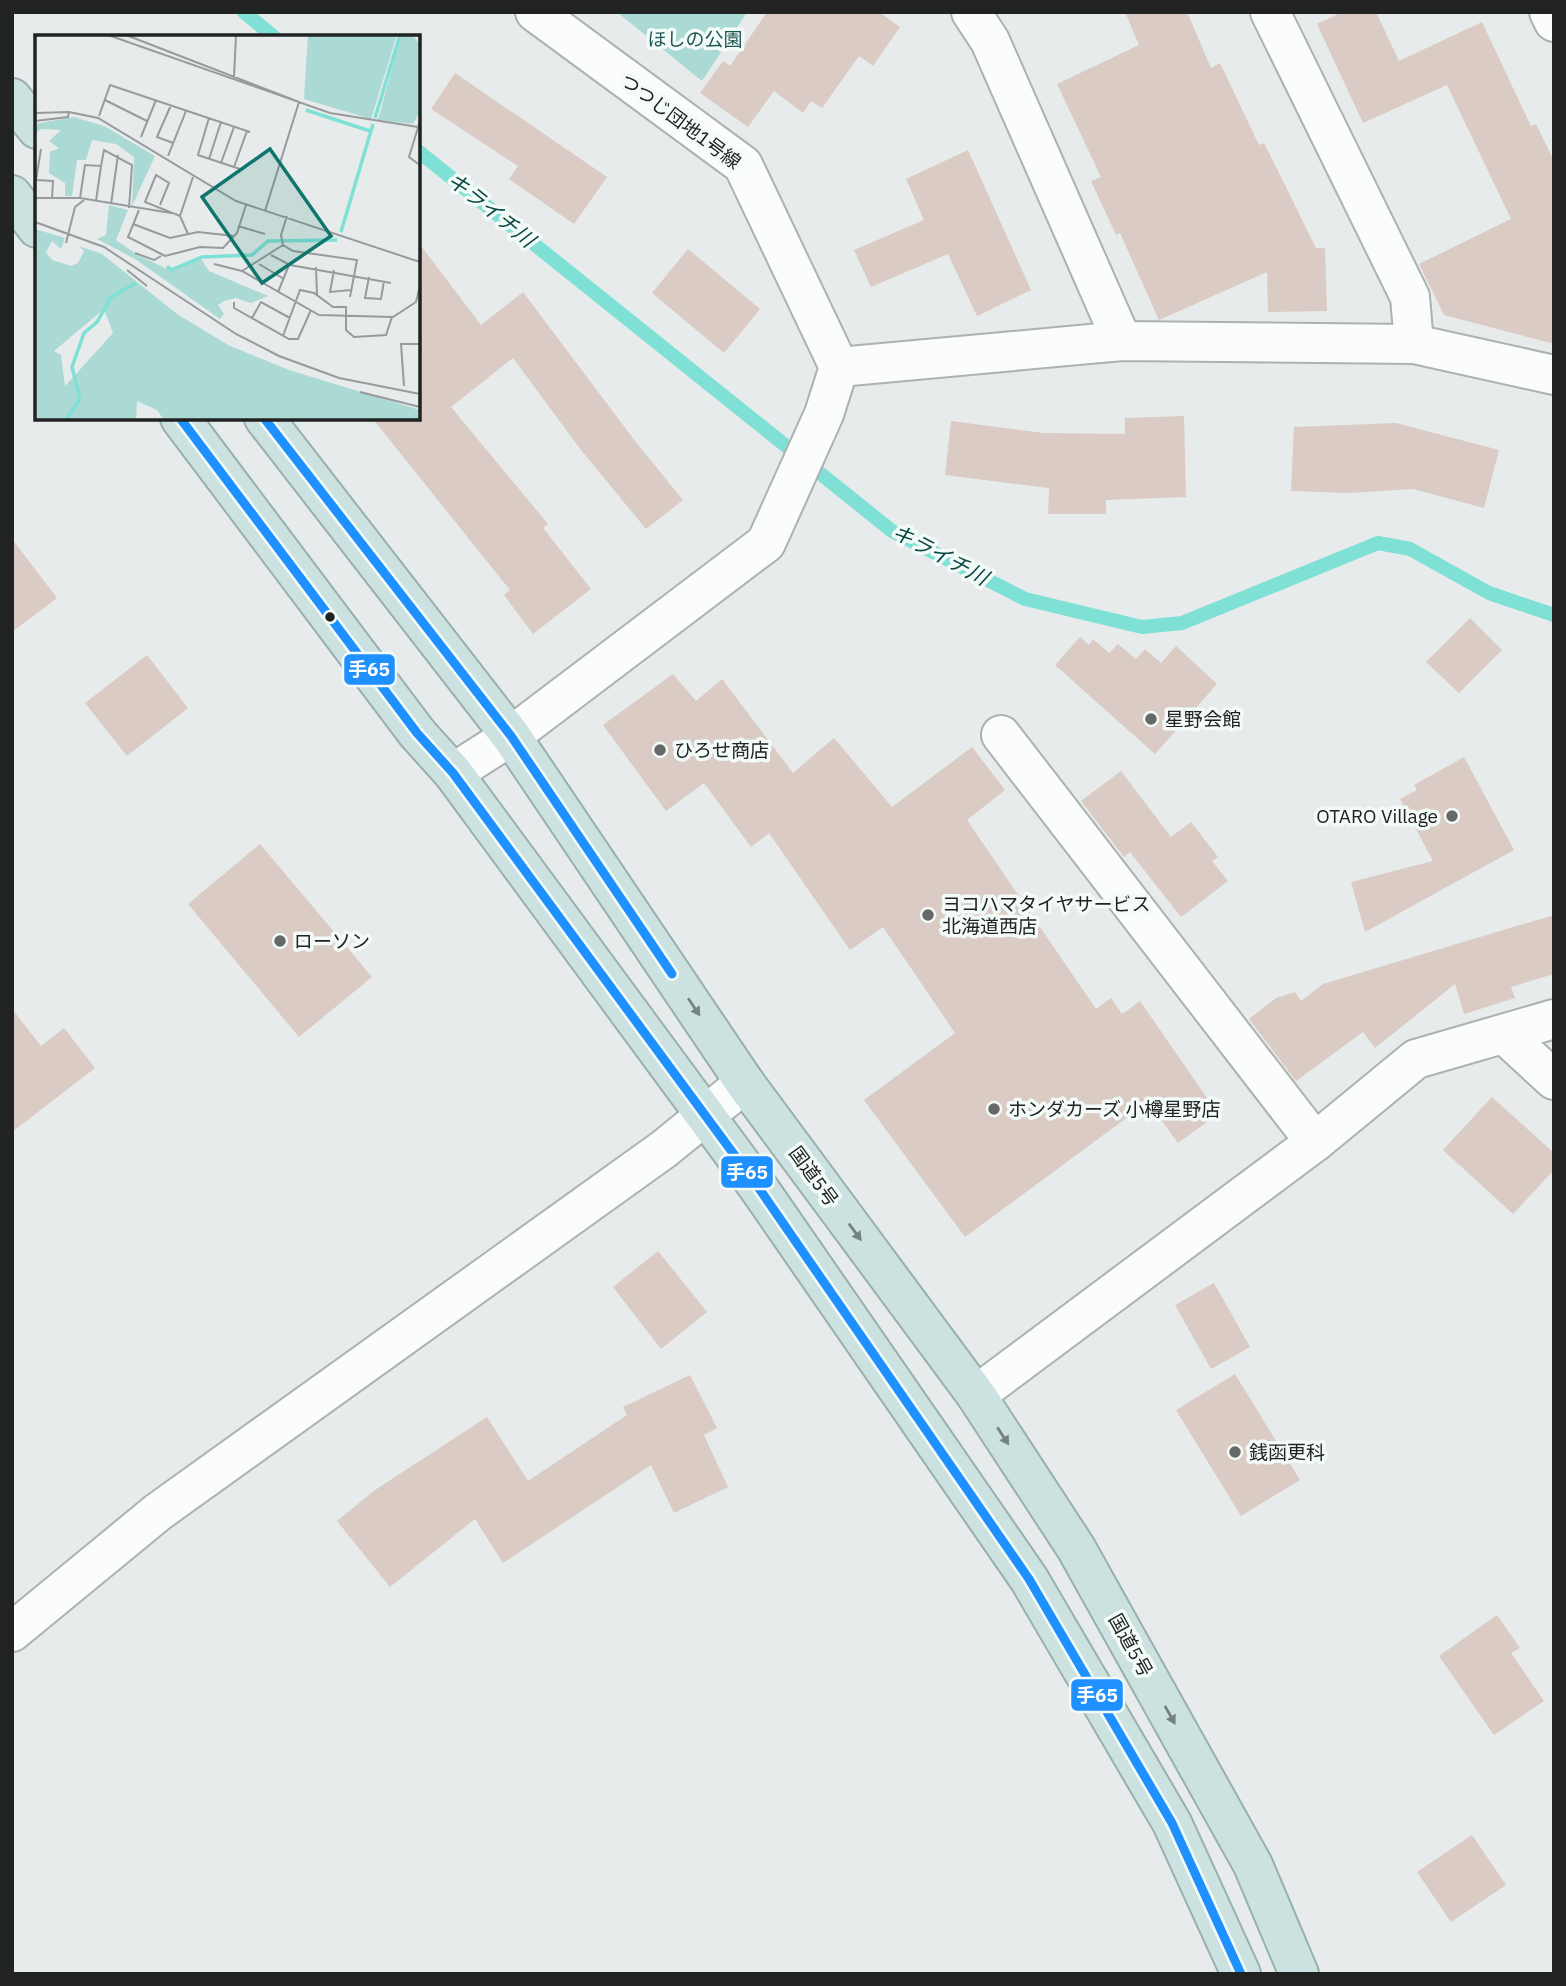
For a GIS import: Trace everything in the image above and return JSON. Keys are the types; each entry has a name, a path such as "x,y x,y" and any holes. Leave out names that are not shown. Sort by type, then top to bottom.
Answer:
{"highway":[{"path":"12,98 35,127"},
{"path":"12,195 35,225"},
{"path":"182,420 417,733 453,773 765,1198 1029,1579 1172,1823 1241,1974"},
{"name":"国道5号","path":"266,420 511,736 745,1083 976,1395 1076,1548 1117,1621 1253,1865 1299,1974"}],"street":[{"name":"つつじ団地1号線","path":"535,12 743,164 839,367"},
{"path":"971,12 990,41 1122,341"},
{"path":"1270,12 1410,297 1414,344"},
{"path":"1549,12 1554,22"},
{"path":"453,773 511,736 766,542 824,414 839,367 1122,341 1414,344 1554,374"},
{"path":"1002,735 1315,1142"},
{"path":"976,1395 1315,1142 1416,1059 1554,1019"},
{"path":"1504,1034 1554,1080"},
{"path":"12,1632 159,1512 664,1149 745,1083"}],"green space":[{"name":"ほしの公園","path":"617,12 747,12 702,81"}],"building":[{"path":"767,12 879,12 900,27 873,66 859,56 822,108 811,101 803,113 774,91 748,127 700,93 723,61 730,66"},
{"path":"1125,12 1187,12 1211,68 1220,63 1259,145 1264,143 1316,248 1325,248 1327,311 1268,312 1267,272 1159,320 1120,233 1116,235 1091,181 1101,177 1057,84 1139,45"},
{"path":"1342,12 1376,12 1399,61 1482,22 1531,126 1536,124 1554,161 1554,344 1444,315 1419,264 1511,219 1447,85 1363,123 1317,24"},
{"path":"455,73 607,177 574,224 509,179 518,166 431,109"},
{"path":"968,150 1031,290 977,316 948,254 871,287 854,250 924,220 906,179"},
{"path":"420,245 481,325 523,292 683,500 646,529 581,450 513,358 451,407 548,524 543,528 591,589 533,634 504,595 510,590 374,420 420,420"},
{"path":"688,249 760,309 724,353 652,293"},
{"path":"1184,416 1186,497 1106,500 1106,514 1048,514 1049,488 945,475 951,421 1044,433 1125,434 1125,418"},
{"path":"1396,423 1499,450 1484,508 1413,489 1349,493 1291,491 1294,427"},
{"path":"12,539 57,598 12,632"},
{"path":"1470,618 1502,650 1459,693 1426,662"},
{"name":"星野会館","path":"1080,637 1089,645 1093,639 1109,653 1118,644 1136,659 1145,649 1161,663 1176,646 1217,684 1155,754 1055,665"},
{"path":"147,655 188,708 127,756 85,703"},
{"path":"673,674 696,701 722,679 793,773 834,738 892,807 972,747 1005,790 967,820 1096,1009 1111,998 1122,1014 1140,1001 1218,1114 1178,1143 1148,1102 965,1237 864,1100 955,1033 883,927 850,950 769,833 751,847 704,783 666,811 603,725"},
{"path":"1464,757 1514,850 1365,932 1351,882 1433,861 1400,799 1417,790 1414,785"},
{"path":"1121,771 1171,837 1191,822 1218,857 1212,861 1228,881 1181,917 1130,852 1124,857 1081,801"},
{"name":"ローソン","path":"260,844 372,977 299,1037 188,904"},
{"path":"1554,915 1554,974 1511,987 1515,998 1464,1014 1455,984 1375,1048 1363,1032 1296,1081 1249,1019 1276,998 1295,992 1301,1001 1323,984"},
{"path":"12,1009 41,1046 64,1028 95,1068 12,1132"},
{"path":"1492,1097 1554,1153 1554,1170 1513,1214 1443,1150"},
{"path":"658,1251 707,1312 661,1349 613,1287"},
{"path":"1214,1283 1250,1347 1211,1369 1175,1305"},
{"path":"1235,1374 1300,1480 1241,1516 1176,1410"},
{"path":"690,1375 717,1428 704,1435 728,1487 674,1513 651,1465 503,1563 475,1519 390,1587 337,1521 375,1490 487,1417 528,1481 627,1415 623,1407"},
{"path":"1497,1615 1520,1648 1511,1653 1544,1701 1494,1735 1439,1656"},
{"path":"1472,1835 1506,1885 1451,1922 1417,1872"}],"waterway":[{"name":"キライチ川","path":"244,12 272,35"},
{"name":"キライチ川","path":"420,153 892,531 1025,599 1142,627 1182,623 1378,543 1410,549 1489,593 1554,615"}],"transit line":[{"name":"手65","path":"182,420 417,733 453,773 758,1187 1029,1579 1172,1823 1241,1974"},
{"name":"手65","path":"266,420 511,736 672,974"}],"place":[{"name":"星野会館","path":"1151,719"},
{"name":"ひろせ商店","path":"660,750"},
{"name":"OTARO Village","path":"1452,816"},
{"name":"ヨコハマタイヤサービス 北海道西店","path":"928,915"},
{"name":"ローソン","path":"280,941"},
{"name":"ホンダカーズ 小樽星野店","path":"994,1109"},
{"name":"銭函更科","path":"1235,1452"}]}
